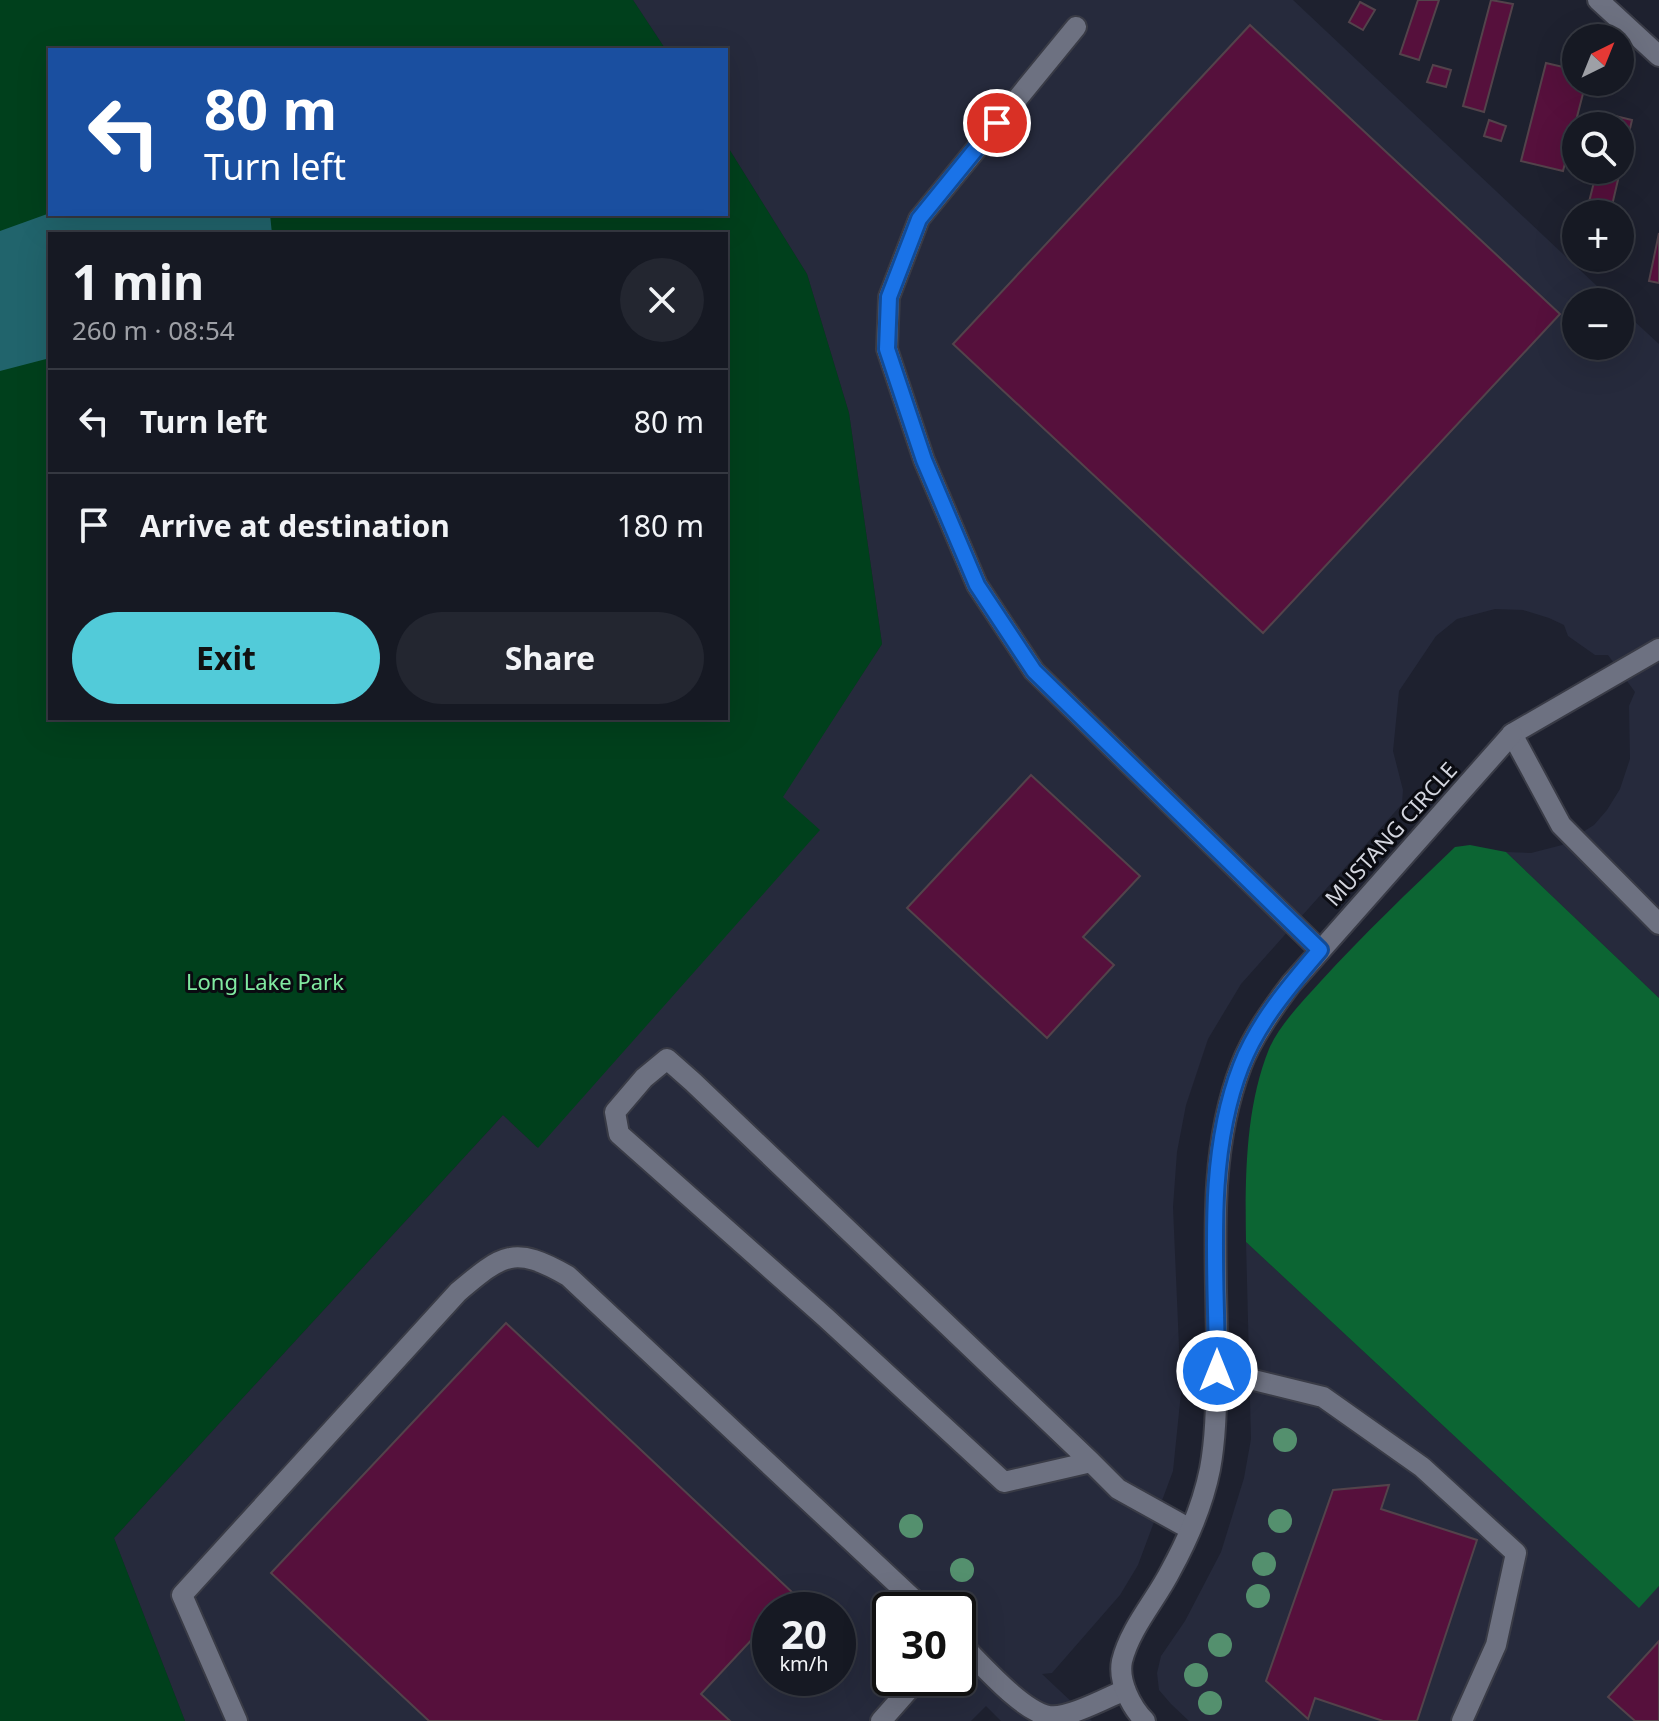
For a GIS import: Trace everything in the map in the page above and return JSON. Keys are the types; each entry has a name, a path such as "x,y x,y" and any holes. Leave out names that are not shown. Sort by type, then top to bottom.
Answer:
{"street":[{"path":"1598,0 1659,56"},
{"path":"1076,27 919,219 889,297 887,349 924,460 977,585 1034,671 1320,950"},
{"name":"MUSTANG CIRCLE","path":"1125,1690 1122,1662 1140,1620 1171,1571 1190,1529 1210,1469 1217,1371 1217,1169 1225,1116 1241,1064 1267,1016 1320,950 1512,734 1659,649"},
{"path":"1512,734 1561,825 1659,924"},
{"path":"1091,1462 1004,1482 837,1327 619,1134 615,1112 644,1078 667,1059 1091,1462 1118,1489 1190,1529"},
{"path":"237,1721 182,1595 458,1292 487,1268 516,1255 544,1262 568,1276 906,1592"},
{"path":"1217,1371 1323,1397 1422,1467 1516,1553 1496,1645 1462,1721"},
{"path":"976,1658 1026,1705 1049,1716 1084,1708 1125,1690 1145,1721"},
{"path":"881,1721 903,1696"}],"shaded area":[{"path":"633,0 1293,0 1562,253 1562,272 1582,272 1599,288 1562,288 1562,360 1634,360 1634,321 1659,344 1659,998 1506,852 1531,853 1562,845 1594,825 1607,810 1620,789 1630,759 1629,706 1635,692 1608,655 1595,655 1568,636 1564,625 1549,618 1523,610 1495,609 1457,619 1436,636 1399,691 1393,751 1403,790 1402,804 1241,984 1208,1039 1186,1105 1177,1152 1173,1207 1181,1393 1173,1471 1138,1565 1120,1595 1052,1673 1042,1674 1092,1721 1001,1721 986,1706 971,1721 185,1721 114,1538 503,1115 537,1147 782,797 882,644 849,413 807,274 728,147 728,48 665,48"},
{"path":"48,214 270,216 272,232 48,232 48,359 0,371 0,231"},
{"path":"1246,1242 1638,1607 1659,1586 1659,1721 1189,1721 1171,1704 1159,1690 1157,1673 1161,1656 1185,1621 1221,1552 1244,1478 1251,1439"}],"green space":[{"name":"Long Lake Park","path":"0,0 633,0 665,48 48,48 48,216 728,216 728,147 807,274 849,413 882,644 783,797 820,830 538,1148 503,1115 114,1538 185,1721 0,1721"},
{"path":"1470,845 1506,852 1659,998 1659,1586 1639,1608 1246,1242 1251,1120 1261,1072 1274,1040 1300,1005 1387,913 1455,847"}],"building":[{"path":"1418,0 1439,0 1419,60 1400,54"},
{"path":"1491,0 1513,4 1484,112 1463,106"},
{"path":"1360,2 1375,10 1363,30 1349,22"},
{"path":"1250,25 1560,314 1263,633 953,344"},
{"path":"1546,63 1562,67 1562,96 1582,96 1578,112 1562,112 1562,171 1521,161"},
{"path":"1433,65 1451,70 1446,87 1427,82"},
{"path":"1489,120 1506,126 1501,141 1484,136"},
{"path":"1594,184 1617,184 1613,200 1590,200"},
{"path":"1659,233 1659,283 1649,281"},
{"path":"1031,775 1140,876 1083,937 1114,965 1047,1038 907,908"},
{"path":"506,1323 792,1592 752,1592 752,1639 701,1694 730,1721 429,1721 271,1573"},
{"path":"1389,1485 1381,1509 1477,1540 1417,1721 1383,1721 1315,1698 1308,1719 1266,1681 1333,1490"},
{"path":"1659,1641 1659,1721 1635,1721 1608,1697"}],"route":[{"path":"997,123 919,219 889,297 887,349 924,460 977,585 1034,671 1320,950 1267,1016 1241,1064 1225,1116 1217,1169 1217,1371"}]}
